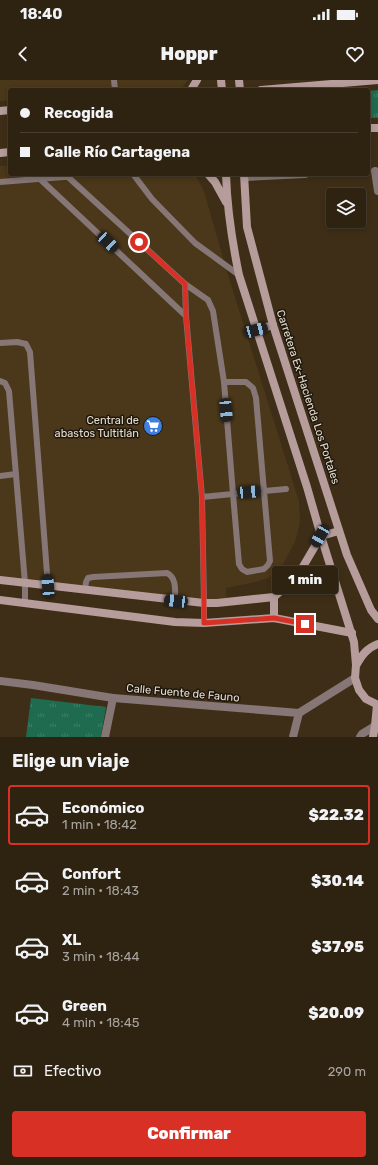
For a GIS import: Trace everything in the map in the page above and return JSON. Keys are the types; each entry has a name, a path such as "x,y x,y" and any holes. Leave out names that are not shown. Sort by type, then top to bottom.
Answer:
{"main road":[{"path":"280,88 378,80"},
{"path":"210,176 215,182 227,205"},
{"path":"226,176 227,205 232,244 239,275 307,487 320,536 352,633 356,665 355,678 359,690 366,699 377,705 376,726 373,737"},
{"name":"Carretera Ex-Hacienda Los Portales","path":"245,176 247,227 273,326 347,555 371,610 378,619"},
{"path":"256,330 273,326"},
{"path":"0,580 204,603 274,597 298,575 320,536 339,531"},
{"path":"274,597 274,618"},
{"path":"0,600 176,622 204,623 274,618 352,633"},
{"path":"356,665 362,654 372,646 378,644"}],"street":[{"path":"374,171 378,191"},
{"path":"293,737 299,713 355,678"},
{"name":"Calle Fuente de Fauno","path":"0,681 113,698 299,713"},
{"path":"105,737 113,698"},
{"path":"360,737 362,734 376,726"}],"lane":[{"path":"0,182 64,176 68,177 185,284 208,300 212,311 224,382 239,564 242,569 247,572 264,569 270,561 256,398 253,388 246,382 224,382"},
{"path":"135,176 152,199 195,243 239,275"},
{"path":"40,179 186,316"},
{"path":"185,284 186,316 202,497 204,623"},
{"path":"0,343 17,342 26,344 30,352 48,586"},
{"path":"0,381 5,383 9,391 25,583 25,603"},
{"path":"0,476 16,474"},
{"path":"202,497 286,489"},
{"path":"85,590 88,578 167,573 171,575 174,580 176,601"}],"shaded area":[{"path":"0,80 188,80 182,88 8,88 8,101 0,101"},
{"path":"0,166 8,166 8,176 194,176 204,191 228,275 299,501 300,523 295,542 283,564 269,578 226,588 227,601 163,598 0,579"}],"green space":[{"path":"378,90 378,118 370,118 370,91"},
{"path":"31,698 106,707 101,737 26,737"}],"place":[{"name":"Central de abastos Tultitlán","path":"153,426"}],"route":[{"path":"139,242 185,284 186,316 202,497 204,623 274,618 305,624"}]}
